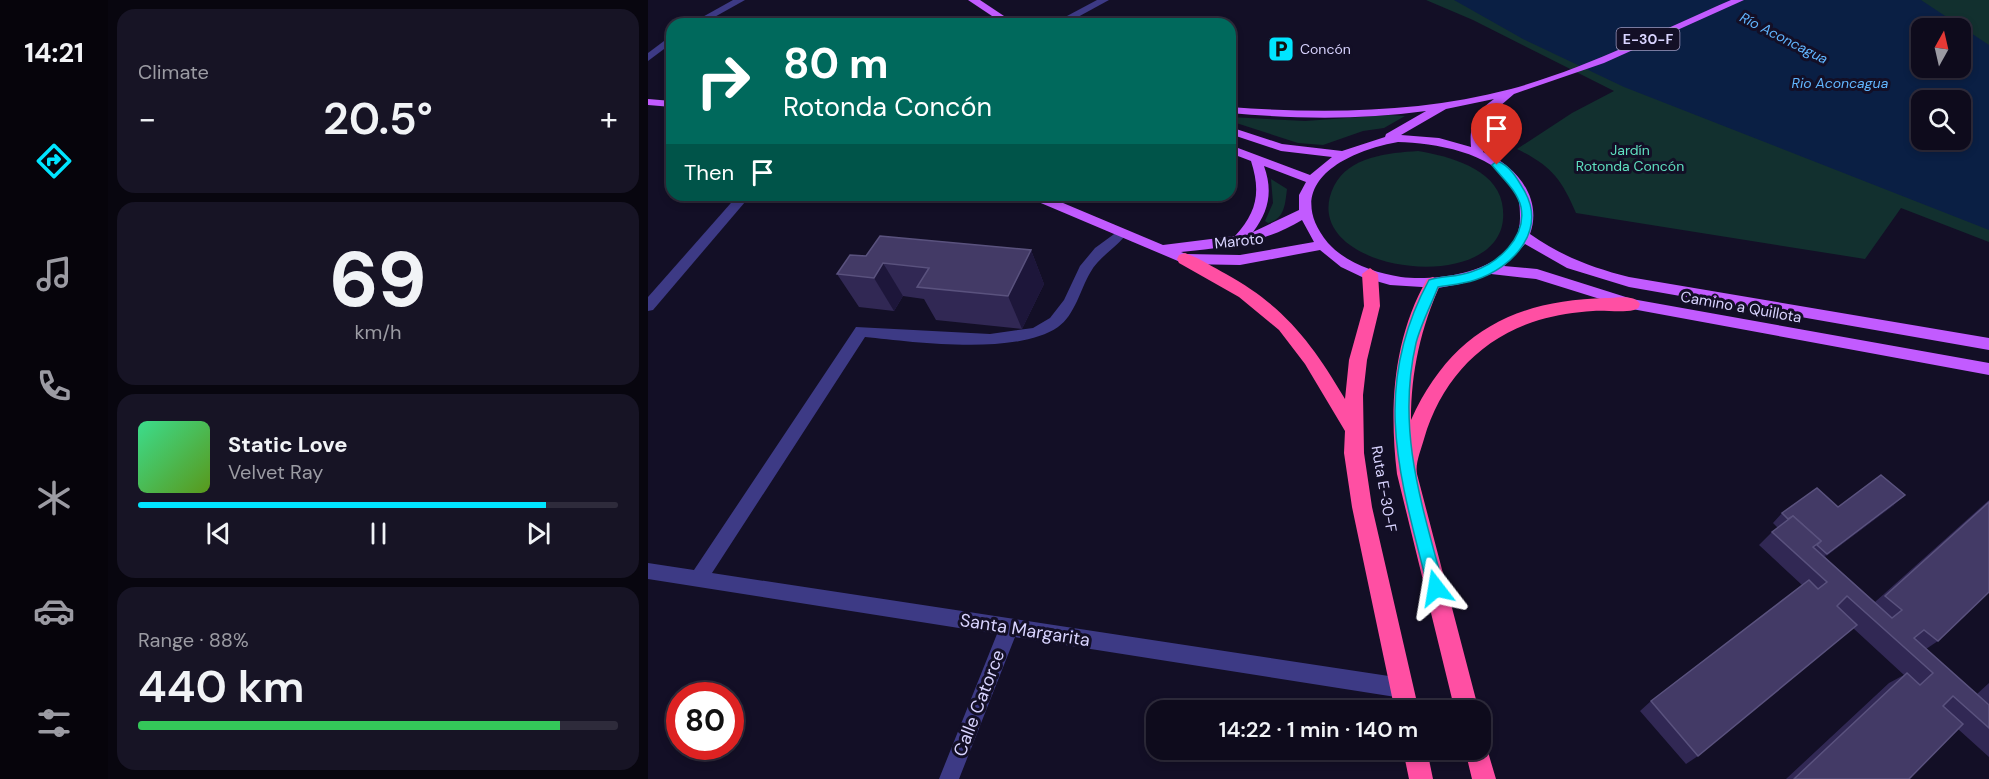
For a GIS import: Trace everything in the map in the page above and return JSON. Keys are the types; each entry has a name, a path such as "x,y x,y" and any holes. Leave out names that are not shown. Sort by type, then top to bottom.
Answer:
{"highway":[{"path":"1185,259 1232,284 1278,319 1310,357 1353,428"},
{"name":"Ruta E-30-F","path":"1370,274 1373,286 1372,306 1358,360 1353,428 1354,461 1405,700"},
{"name":"Ruta E-30-F","path":"1433,284 1410,341 1401,391 1400,418 1407,474 1464,700"},
{"path":"1407,474 1417,425 1426,403 1445,374 1469,349 1509,324 1531,315 1580,305 1632,304"},
{"path":"1417,760 1421,779"},
{"path":"1479,760 1484,779"}],"main road":[{"path":"973,0 1002,18"},
{"name":"E-30-F","path":"1313,180 1325,166 1341,154 1382,140 1417,123 1447,103 1514,91 1558,77 1739,0"},
{"name":"E-30-F","path":"1478,153 1475,126 1477,120 1482,113 1514,91"},
{"path":"648,102 666,104"},
{"path":"1236,110 1332,114 1447,103"},
{"path":"1236,132 1281,147 1341,154"},
{"name":"E-30-F","path":"1382,140 1431,139 1478,153 1497,165 1521,191 1526,206 1527,221 1523,236"},
{"path":"1236,152 1313,180 1307,195 1306,211 1311,229 1323,245 1346,264 1370,274 1405,283 1433,284 1473,277 1491,269 1505,259 1523,236"},
{"path":"1237,242 1251,228 1265,195 1265,180 1256,159"},
{"name":"Maroto","path":"1047,201 1185,259 1240,260 1323,245"},
{"name":"Maroto","path":"1161,249 1237,242 1275,230 1306,211"},
{"name":"Camino a Quillota","path":"1523,236 1553,257 1599,274 1714,297 1989,344"},
{"name":"Camino a Quillota","path":"1491,269 1537,274 1632,304 1989,369"}],"street":[{"path":"706,18 740,0"},
{"path":"1069,18 1104,0"},
{"path":"648,58 666,43"},
{"path":"648,306 741,201"},
{"path":"698,579 861,331 908,336 990,339 1036,333 1055,322 1070,302 1085,269 1100,251 1121,233"},
{"name":"Santa Margarita","path":"648,571 1402,687"},
{"name":"Calle Catorce","path":"950,779 1009,628"}],"green space":[{"name":"Jardín Rotonda Concón","path":"1426,0 1989,0 1989,242 1901,208 1865,259 1576,213 1554,174 1547,167 1517,149 1572,113 1614,91 1473,20"},
{"path":"1405,116 1384,128 1363,131 1323,145 1298,143 1236,123 1236,117 1305,121"},
{"path":"1418,151 1443,156 1469,166 1480,172 1498,191 1502,203 1499,235 1478,255 1446,265 1409,266 1373,257 1344,241 1329,217 1334,186 1349,168 1383,155"},
{"path":"1271,179 1287,189 1281,214 1268,223 1265,221 1273,203"}],"water":[{"name":"Rio Aconcagua","path":"1454,0 1921,0 1948,18 1911,18 1911,78 1971,78 1971,33 1989,45 1989,230 1624,87 1523,39"}],"building":[{"path":"880,236 1031,250 1008,296 917,287 929,268 883,263 874,278 837,274 850,255 866,256"},
{"path":"1881,475 1905,495 1827,554 1817,545 1821,541 1793,516 1788,519 1782,513 1817,488 1838,507"},
{"path":"1989,502 1989,592 1938,641 1924,630 1914,638 1989,705 1989,728 1953,696 1943,706 1963,724 1909,779 1794,779 1907,673 1920,685 1933,673 1847,596 1837,606 1857,625 1698,756 1651,701 1809,580 1818,589 1827,582 1772,532 1793,516 1821,541 1813,547 1892,618 1902,610 1885,596"}],"place":[{"name":"Concón","path":"1281,49"}],"route":[{"path":"1436,588 1407,474 1400,418 1401,391 1410,341 1425,298 1433,284 1473,277 1491,269 1516,248 1523,236 1527,221 1526,206 1521,191 1511,177 1497,165"}],"water label":[{"name":"Río Aconcagua","path":"1784,38"}]}
